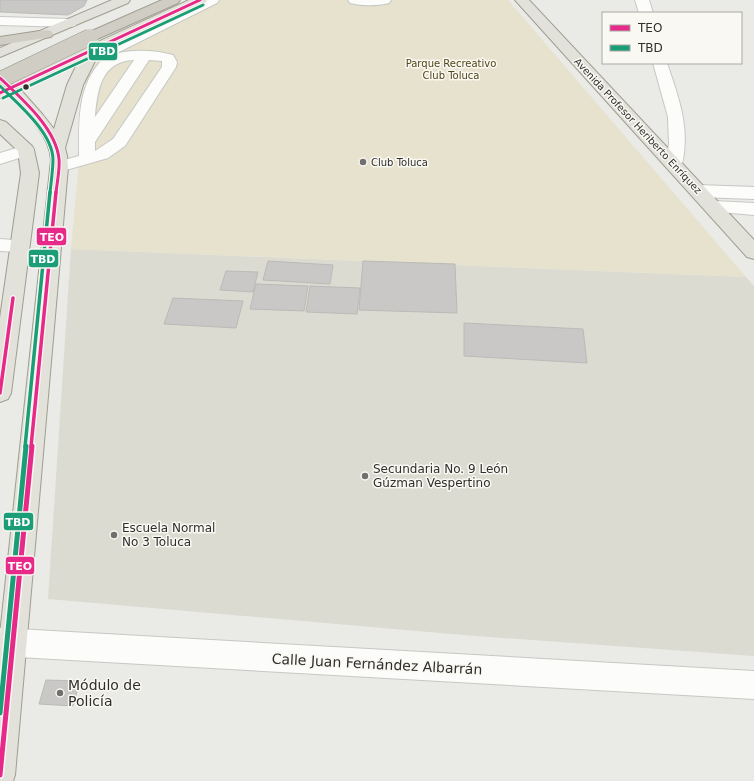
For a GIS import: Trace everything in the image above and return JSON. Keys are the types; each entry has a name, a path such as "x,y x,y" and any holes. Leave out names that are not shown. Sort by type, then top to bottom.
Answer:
{"highway":[{"path":"2,85 83,35 147,0"},
{"path":"0,66 173,0"},
{"path":"0,41 46,34"}],"main road":[{"path":"0,775 6,642 58,157 83,35 123,0"},
{"path":"0,53 46,34 83,35 200,0"},
{"name":"Avenida Profesor Heriberto Enríquez","path":"522,0 754,252"},
{"path":"28,41 22,50 29,59 46,63 77,62"},
{"path":"58,157 42,123 2,85 77,62"},
{"path":"0,125 24,146 30,173 0,393"},
{"path":"0,138 24,146"}],"street":[{"path":"77,62 212,0"},
{"path":"360,0 384,0"},
{"path":"642,0 646,12"},
{"path":"0,21 83,35"},
{"path":"58,157 87,159 102,154 119,142 169,67 170,62 168,58 126,56 110,61 100,72 91,90 88,103 87,159"},
{"path":"58,157 87,142 146,56"},
{"path":"660,64 676,117 677,143 674,164"},
{"path":"0,159 24,146"},
{"path":"698,191 754,193"},
{"path":"714,207 754,209"},
{"path":"0,245 20,246"},
{"name":"Calle Juan Fernández Albarrán","path":"6,642 754,685"}],"shaded area":[{"path":"71,249 746,277 754,286 754,656 463,635 48,599"}],"green space":[{"name":"Club Toluca","path":"219,0 508,0 746,277 71,249 87,75 96,59"}],"building":[{"path":"0,0 87,0 84,6 68,15 0,12"},
{"path":"268,261 333,265 330,284 263,280"},
{"path":"363,261 455,264 457,313 359,310"},
{"path":"226,271 258,272 253,292 220,290"},
{"path":"256,284 308,286 304,311 250,309"},
{"path":"310,286 360,288 357,314 306,312"},
{"path":"173,298 243,301 236,328 164,324"},
{"path":"464,323 583,329 587,363 464,356"},
{"name":"Módulo de Policía","path":"46,680 80,681 73,706 39,704"}],"transit line":[{"name":"TEO","path":"0,93 200,0"},
{"name":"TBD","path":"3,98 203,5"},
{"name":"TEO","path":"0,78 37,115 45,126 57,149 59,160 0,775"},
{"name":"TBD","path":"0,86 24,110 40,129 51,149 53,159 0,713"},
{"name":"TEO","path":"0,393 13,298"}],"place":[{"name":"Club Toluca","path":"363,162"},
{"name":"Secundaria No. 9 León Gúzman Vespertino","path":"365,476"},
{"name":"Escuela Normal No 3 Toluca","path":"114,535"},
{"name":"Módulo de Policía","path":"60,693"}],"park label":[{"name":"Parque Recreativo Club Toluca","path":"451,68"}]}
